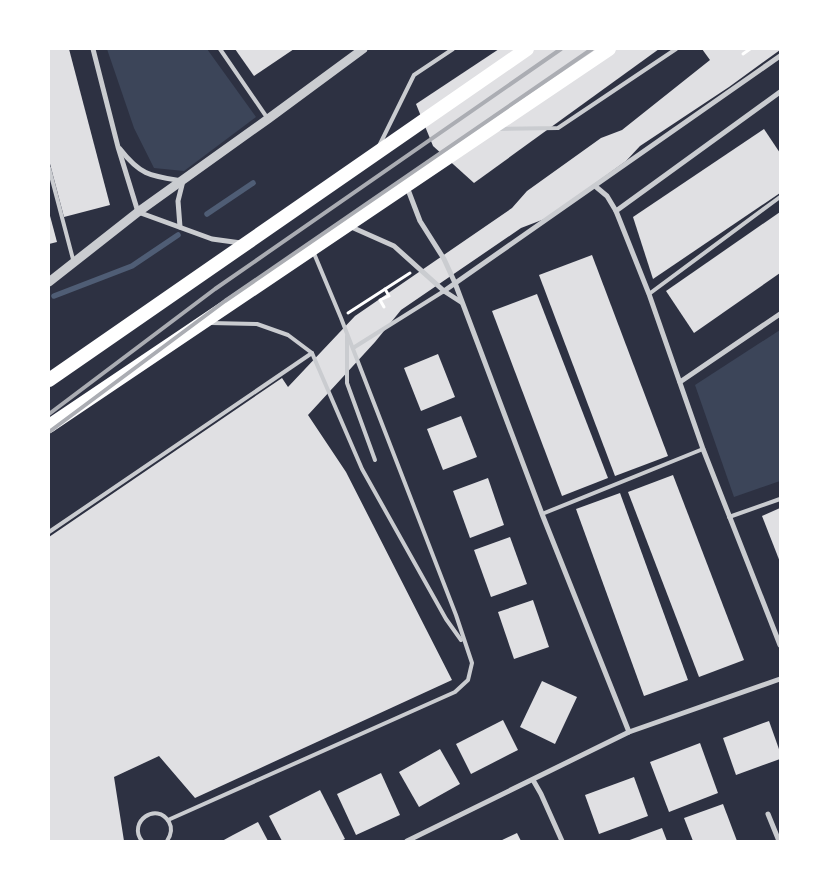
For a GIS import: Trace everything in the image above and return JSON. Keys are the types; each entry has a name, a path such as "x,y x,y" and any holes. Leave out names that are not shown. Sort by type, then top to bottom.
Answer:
{"highway":[{"path":"49,380 527,49"},
{"path":"49,426 609,49"}],"street":[{"path":"93,49 118,147 138,212"},
{"path":"49,282 138,212 363,49"},
{"path":"444,291 780,56"},
{"path":"616,211 780,92"},
{"path":"118,147 132,165 152,176 183,181"},
{"path":"180,227 178,201 183,181"},
{"path":"406,186 420,221 444,259 455,283 542,514 629,732"},
{"path":"595,186 607,196 616,211 648,294 703,449 780,645"},
{"path":"138,212 212,239 245,244"},
{"path":"347,225 394,246 444,291 461,302"},
{"path":"680,382 780,314"},
{"path":"407,841 629,732 780,680"},
{"path":"533,780 562,841"},
{"path":"768,814 779,841"}],"lane":[{"path":"220,49 268,119"},
{"path":"375,154 414,75 452,49"},
{"path":"490,129 558,128 676,49"},
{"path":"49,168 74,263"},
{"path":"648,294 780,197"},
{"path":"168,820 455,692 468,680 472,663 456,616 353,348 312,249"},
{"path":"353,348 444,291"},
{"path":"202,323 257,324 288,335 312,353 362,470 446,619 464,644"},
{"path":"346,332 348,383 375,460"},
{"path":"49,532 312,353"},
{"path":"542,514 703,449"},
{"path":"729,517 780,499"},
{"path":"142,841 138,827 144,817 154,813 160,814 168,820 171,831 167,841"}],"path":[{"path":"743,54 750,49"},
{"path":"341,318 417,268"},
{"path":"384,307 380,300 389,296 385,289"}],"shaded area":[{"path":"107,49 207,49 256,117 184,171 154,168 134,128"},
{"path":"780,330 780,481 734,497 695,385"}],"building":[{"path":"49,49 69,49 110,205 64,217 49,160"},
{"path":"235,49 294,49 254,76"},
{"path":"499,49 659,49 474,183 433,146 416,104"},
{"path":"702,49 780,50 729,87 640,146 626,161 547,218 521,228 401,310 375,342 308,415 346,472 452,680 195,798 159,756 114,777 124,841 49,841 49,537 282,378 288,387 355,316 512,208 527,191 601,138 622,130 710,60"},
{"path":"764,129 780,153 780,193 653,279 633,217"},
{"path":"49,212 57,242 49,244"},
{"path":"780,212 780,273 694,333 666,291"},
{"path":"592,255 668,456 615,476 539,275"},
{"path":"537,294 608,478 562,496 492,311"},
{"path":"438,354 455,397 421,411 404,368"},
{"path":"461,416 477,457 443,470 427,429"},
{"path":"673,475 744,660 699,677 628,492"},
{"path":"488,478 504,525 470,538 453,491"},
{"path":"620,493 688,680 644,696 576,509"},
{"path":"780,508 780,562 762,516"},
{"path":"510,537 527,584 491,597 474,550"},
{"path":"533,600 549,647 514,659 498,612"},
{"path":"542,681 577,697 555,744 520,727"},
{"path":"503,720 518,750 471,774 456,744"},
{"path":"769,721 780,752 780,759 736,775 723,738"},
{"path":"700,743 718,793 669,812 650,762"},
{"path":"440,749 460,784 419,807 399,772"},
{"path":"381,773 400,815 356,835 337,794"},
{"path":"634,777 648,816 599,834 585,795"},
{"path":"320,790 345,839 341,841 282,841 269,816"},
{"path":"723,804 737,841 693,841 684,818"},
{"path":"258,822 268,841 222,841 233,835"},
{"path":"662,828 667,841 627,841"},
{"path":"517,833 521,841 500,841"}],"waterway":[{"path":"207,214 253,183"},
{"path":"54,296 132,266 178,235"}],"railway":[{"path":"49,414 215,289 561,49"},
{"path":"49,432 225,301 592,49"}]}
